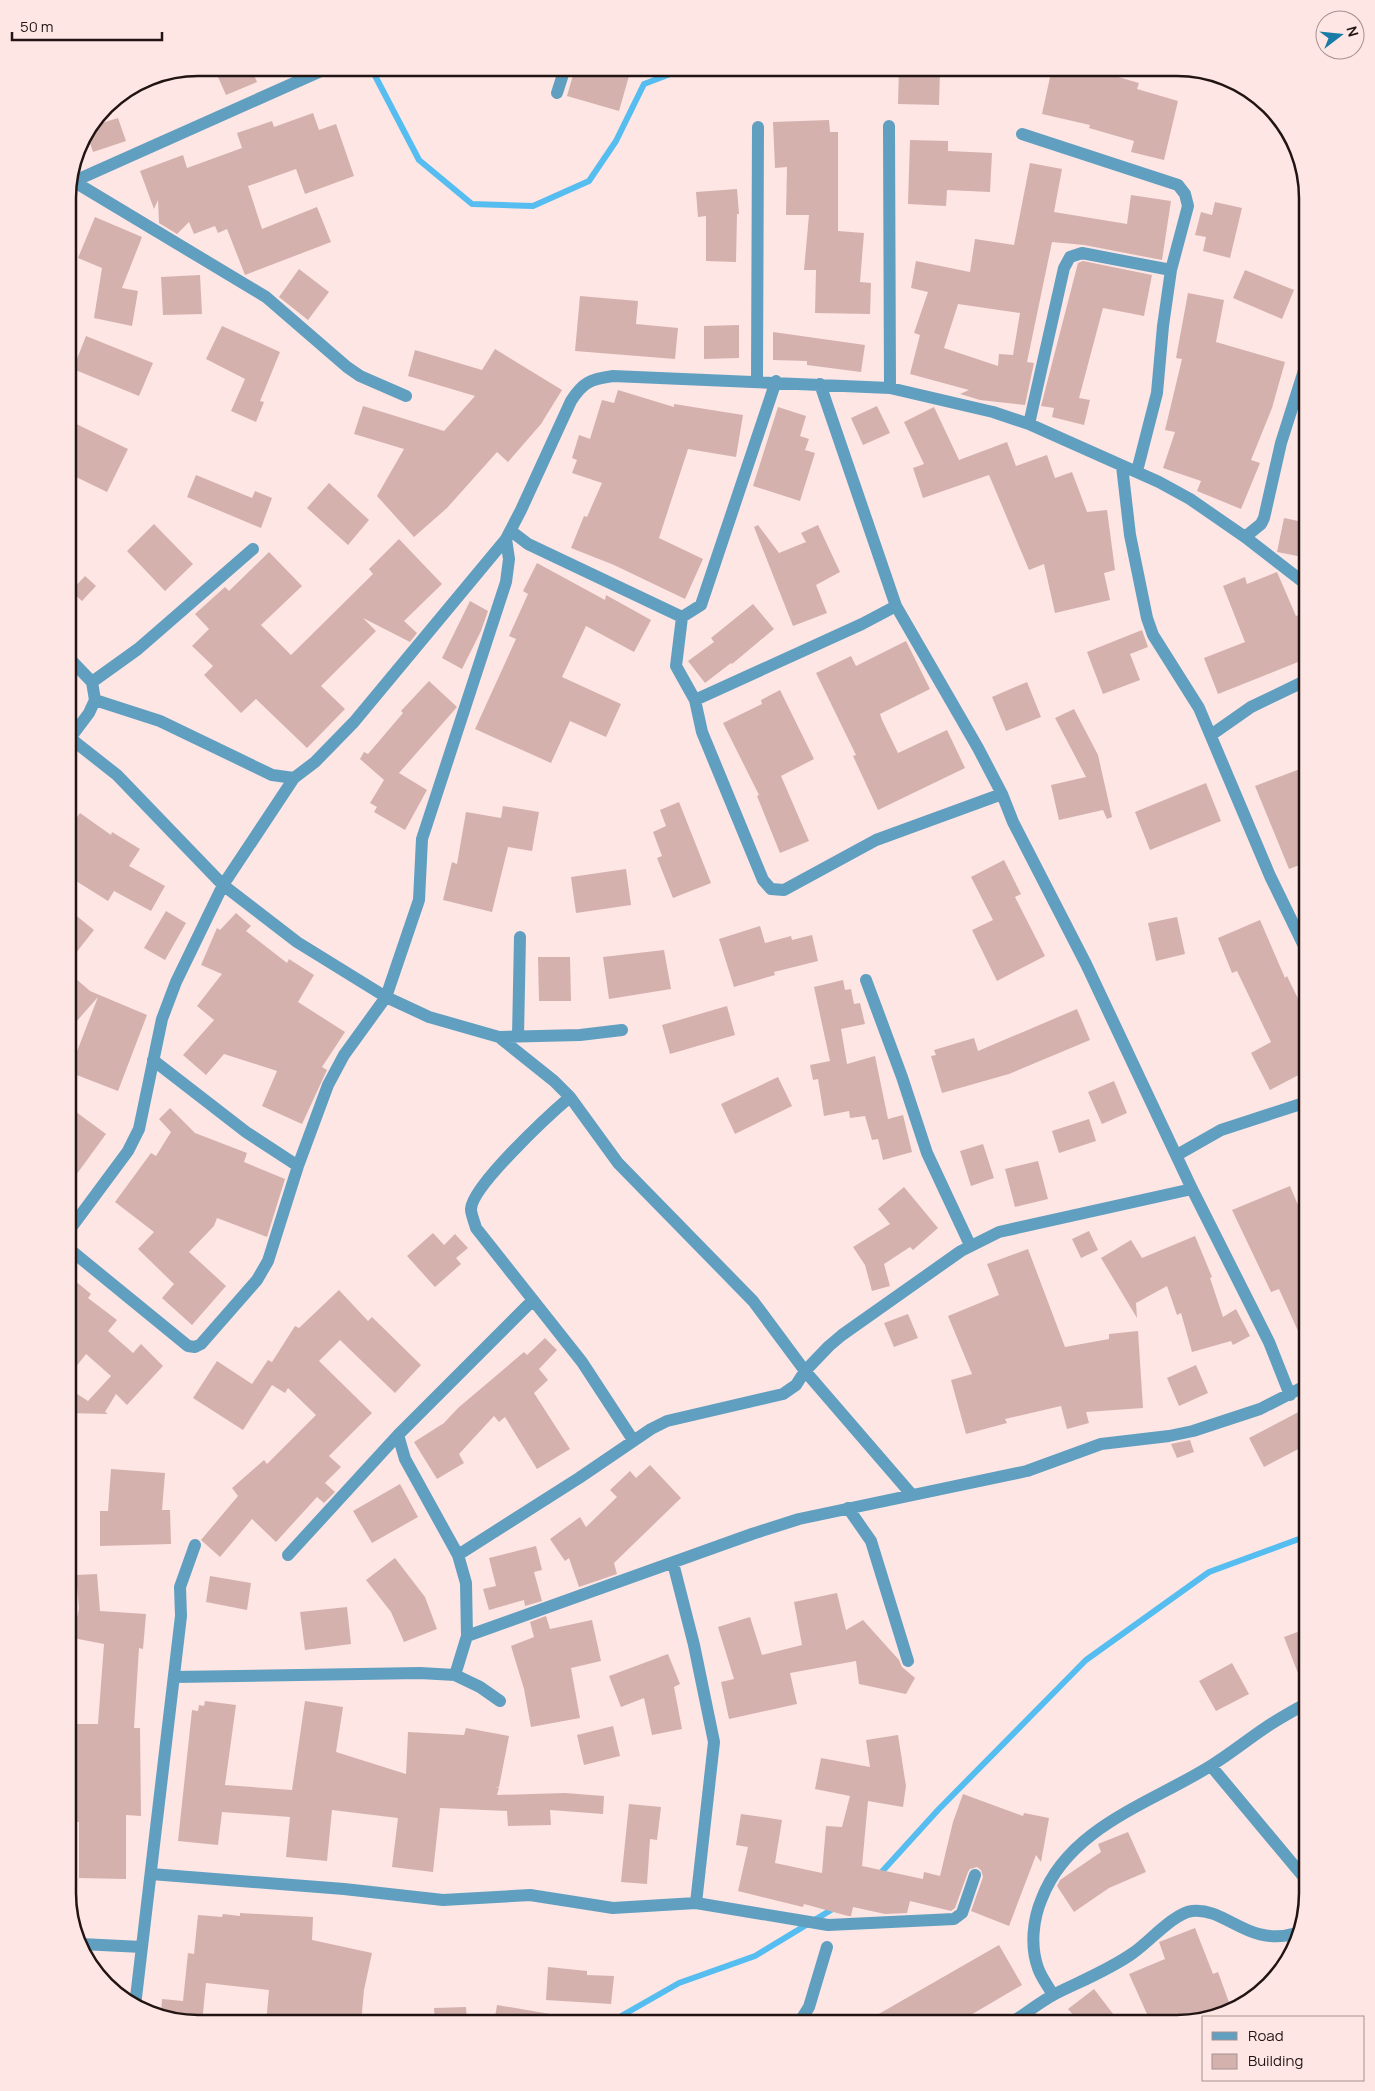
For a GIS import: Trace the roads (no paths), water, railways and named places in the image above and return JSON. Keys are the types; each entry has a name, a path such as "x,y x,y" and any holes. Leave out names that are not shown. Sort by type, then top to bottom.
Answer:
{"street":[{"path":"79,179 307,76"},
{"path":"557,93 562,76"},
{"path":"889,126 890,388"},
{"path":"757,381 758,127"},
{"path":"1022,134 1178,185 1185,194 1188,206 1171,270 1163,326 1157,392 1137,471"},
{"path":"78,186 266,297 360,376 406,396"},
{"path":"1029,424 1064,268 1070,257 1082,253 1171,270"},
{"path":"76,1220 132,1144 139,1129 162,1019 176,982 223,885 294,778 315,762 354,722 508,535 570,401 579,389 592,379 613,376 776,381 890,388 993,412 1029,424 1137,471 1190,500 1245,537 1299,578"},
{"path":"682,617 701,605 776,381"},
{"path":"820,384 896,606 973,739 1002,794 1013,822 1086,964 1192,1189 1269,1342 1290,1395"},
{"path":"1245,537 1261,524 1264,518 1281,443 1299,388"},
{"path":"1122,466 1130,535 1147,618 1153,635 1199,708 1270,876 1299,934"},
{"path":"508,535 682,617"},
{"path":"76,1255 188,1346 195,1347 201,1344 257,1280 268,1261 298,1166 328,1085 344,1055 386,997 418,900 422,839 506,582 509,560 508,535"},
{"path":"92,682 138,649 253,549"},
{"path":"695,700 862,624 896,606"},
{"path":"682,617 676,666 695,700 702,732 763,880 771,889 784,890 876,840 1002,794"},
{"path":"77,665 92,682 94,700 89,713 77,730"},
{"path":"1211,735 1251,707 1299,684"},
{"path":"94,700 160,721 272,775 294,778"},
{"path":"77,746 117,775 223,885 297,942 386,997 429,1017 499,1037 580,1035 622,1030"},
{"path":"518,1036 520,937"},
{"path":"866,980 902,1077 927,1153 970,1245"},
{"path":"499,1037 554,1081 570,1097 618,1163 753,1301 805,1371 912,1495"},
{"path":"153,1060 246,1132 298,1166"},
{"path":"570,1097 536,1127 477,1193 471,1209 476,1228 582,1362 634,1440"},
{"path":"1177,1155 1221,1130 1299,1105"},
{"path":"458,1554 634,1440 667,1421 783,1394 796,1385 805,1371 836,1340 970,1245 999,1232 1192,1189"},
{"path":"288,1555 398,1435 532,1301"},
{"path":"467,1636 799,1519 1027,1471 1101,1444 1169,1436 1193,1430 1260,1409 1299,1390"},
{"path":"398,1435 405,1459 458,1554 466,1583 467,1636 455,1675"},
{"path":"848,1508 870,1541 908,1661"},
{"path":"136,1997 181,1616 180,1587 195,1545"},
{"path":"673,1563 694,1644 714,1742 696,1903"},
{"path":"174,1677 420,1673 455,1675 500,1701"},
{"path":"1053,1995 1038,1969 1033,1944 1037,1909 1048,1882 1066,1857 1088,1836 1174,1785 1211,1766 1267,1726 1299,1708"},
{"path":"1211,1766 1299,1870"},
{"path":"151,1874 344,1888 443,1900 530,1895 613,1908 696,1903 805,1923 828,1925 954,1919 962,1912 975,1875"},
{"path":"1024,2015 1053,1995 1117,1964 1178,1917 1190,1911 1204,1911 1263,1937 1291,1935"},
{"path":"89,1944 142,1947"},
{"path":"805,2015 809,2008 827,1947"}],"waterway":[{"path":"375,76 419,160 472,204 533,206 589,181 616,141 644,84 664,76"},
{"path":"878,1876 938,1810 1086,1660 1209,1572 1299,1539"},
{"path":"624,2014 679,1983 755,1956 836,1907"}]}
